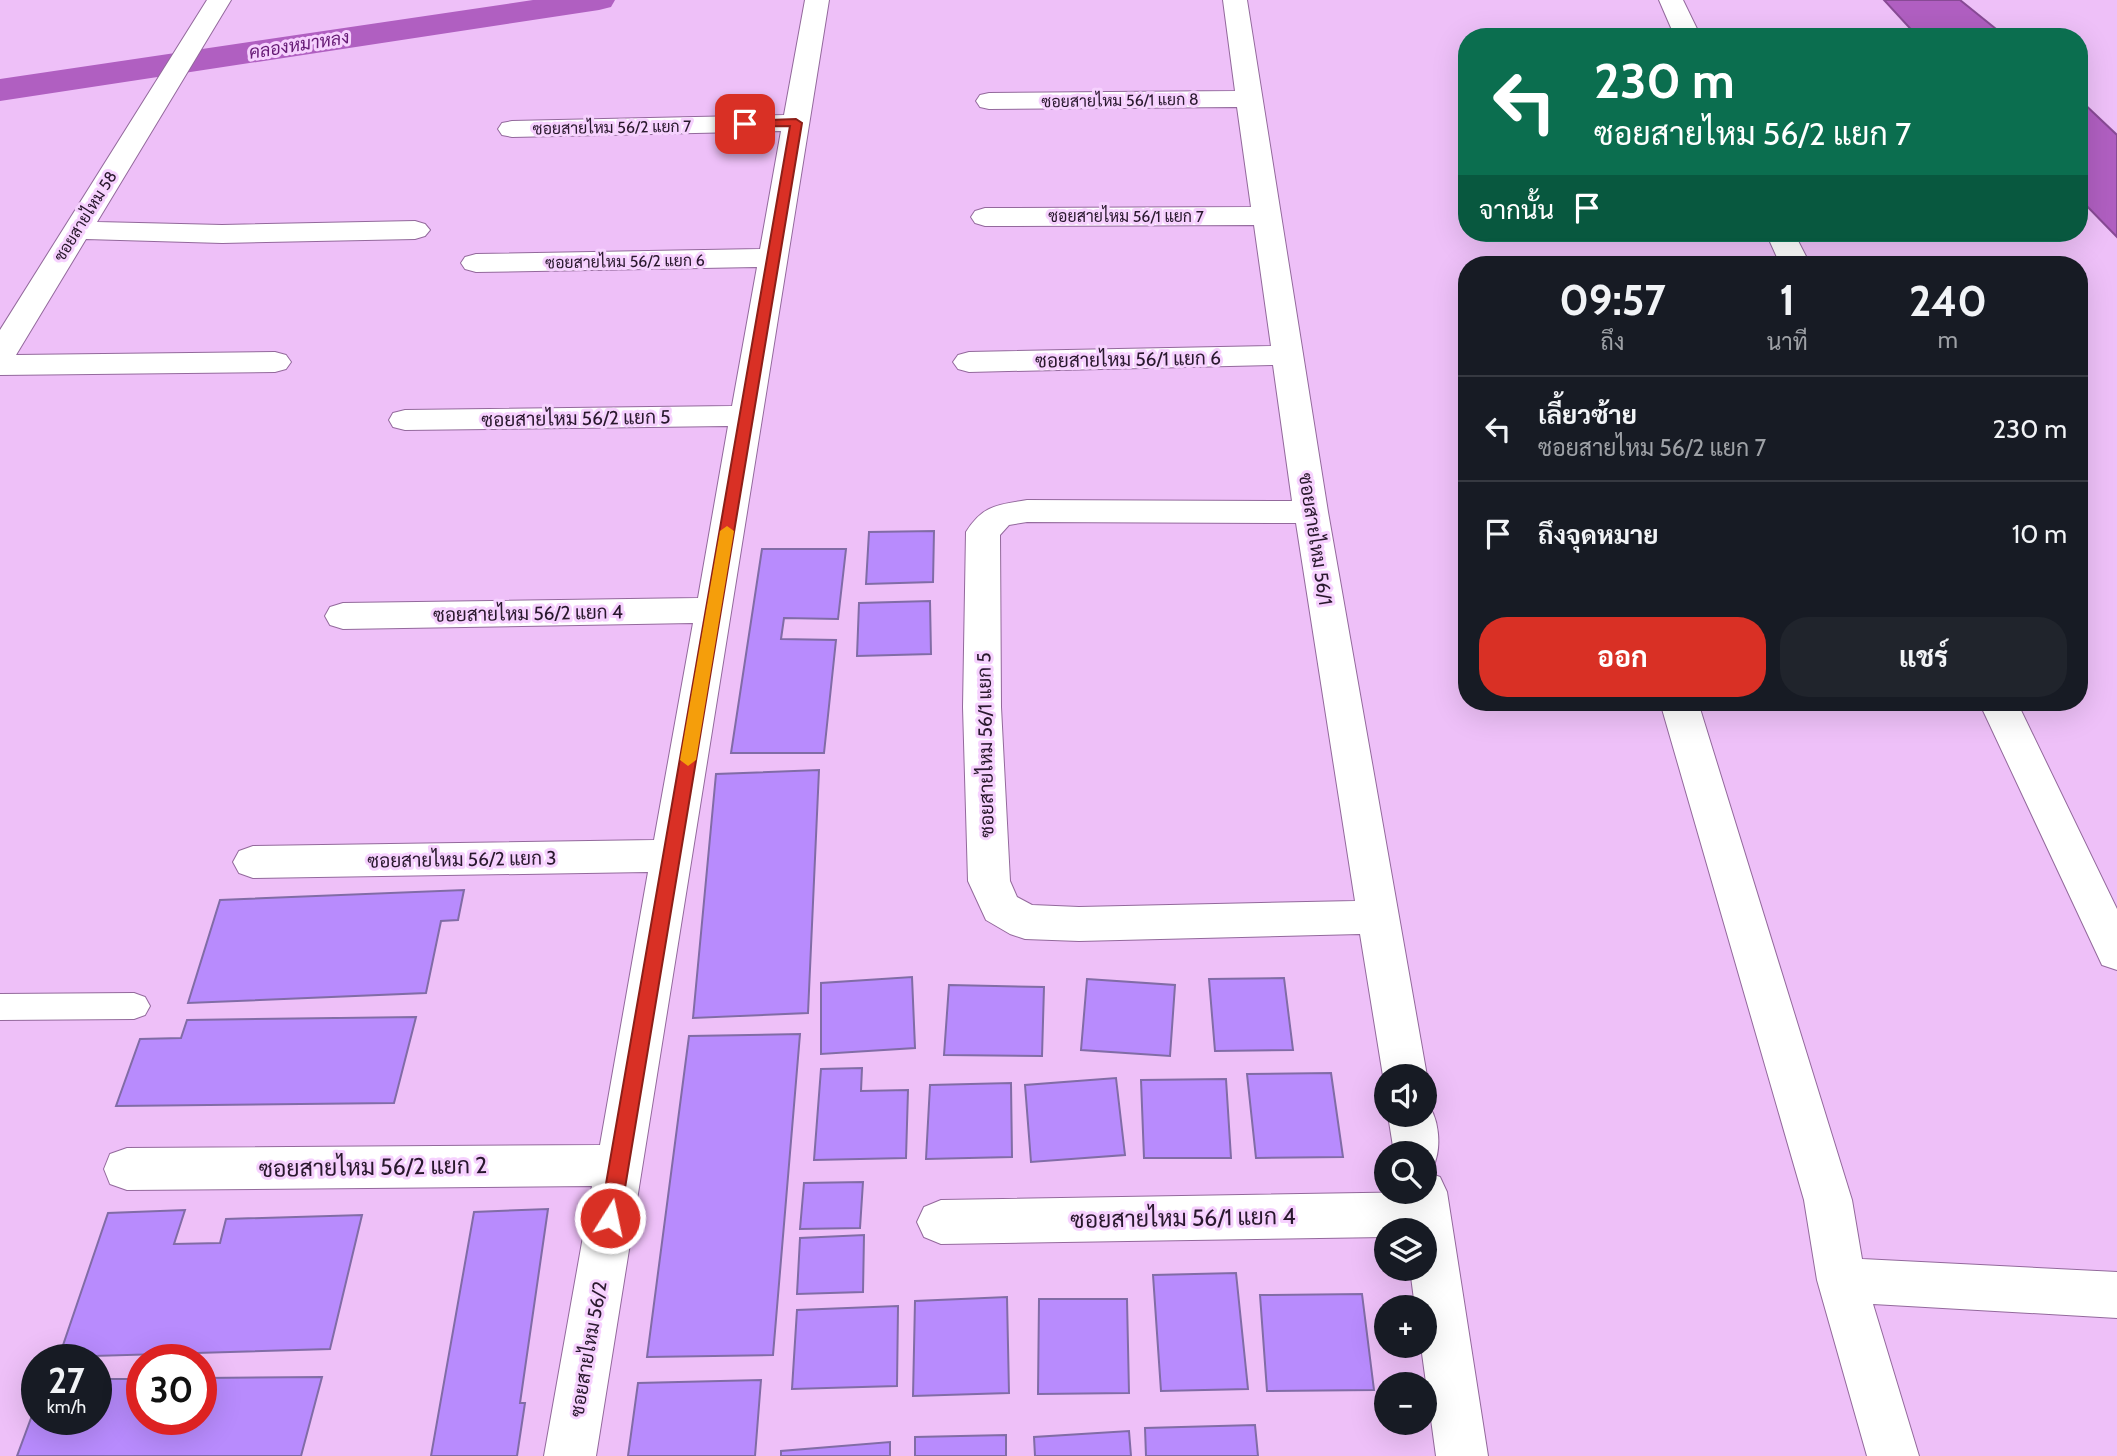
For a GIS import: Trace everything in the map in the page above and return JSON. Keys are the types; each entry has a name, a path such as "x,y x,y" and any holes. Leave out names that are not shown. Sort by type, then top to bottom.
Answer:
{"street":[{"name":"ซอยสายไหม 58","path":"0,355 219,0"},
{"name":"ซอยสายไหม 56/2","path":"570,1456 817,0"},
{"name":"ซอยสายไหม 56/1","path":"1235,0 1311,512 1403,1064"},
{"path":"1671,0 1684,28"},
{"name":"ซอยสายไหม 56/1 แยก 8","path":"989,101 1250,99"},
{"name":"ซอยสายไหม 56/2 แยก 7","path":"513,129 796,123"},
{"name":"ซอยสายไหม 56/1 แยก 7","path":"985,217 1268,216"},
{"path":"76,230 222,234 415,230"},
{"name":"ซอยสายไหม 56/2 แยก 6","path":"476,264 773,258"},
{"name":"ซอยสายไหม 56/1 แยก 6","path":"969,362 1288,355"},
{"path":"0,365 275,362"},
{"name":"ซอยสายไหม 56/2 แยก 5","path":"405,420 747,416"},
{"name":"ซอยสายไหม 56/1 แยก 5","path":"1311,512 1027,510 998,516 983,532 982,707 989,881 1001,908 1026,922 1079,924 1380,917"},
{"name":"ซอยสายไหม 56/2 แยก 4","path":"343,616 714,610"},
{"path":"1682,711 1829,1200 1841,1280 1893,1456"},
{"path":"2002,711 2117,953"},
{"name":"ซอยสายไหม 56/2 แยก 3","path":"253,862 672,856"},
{"name":"ซอยสายไหม 56/2 แยก 2","path":"127,1170 619,1165"},
{"name":"ซอยสายไหม 56/1 แยก 4","path":"941,1222 1400,1204"},
{"path":"1425,1204 1462,1456"},
{"path":"1841,1280 2117,1295"}],"lane":[{"path":"0,1007 134,1006"}],"shaded area":[{"path":"1884,0 1960,0 1995,28 1910,28"},
{"path":"2088,108 2117,135 2117,237 2088,207"}],"building":[{"path":"934,531 933,582 866,584 869,532"},
{"path":"762,549 846,549 838,619 784,618 781,639 836,640 824,753 731,753"},
{"path":"930,601 931,654 857,656 859,603"},
{"path":"819,770 808,1013 693,1018 716,774"},
{"path":"464,890 458,920 441,921 426,993 188,1003 220,900"},
{"path":"912,977 915,1048 821,1054 821,983"},
{"path":"1284,978 1293,1050 1215,1051 1209,979"},
{"path":"1087,979 1175,985 1170,1056 1081,1050"},
{"path":"949,985 1044,987 1042,1056 944,1055"},
{"path":"416,1017 394,1103 116,1106 140,1039 181,1038 187,1020"},
{"path":"800,1034 773,1355 647,1357 689,1036"},
{"path":"862,1068 861,1091 908,1090 906,1158 814,1160 821,1069"},
{"path":"1331,1073 1343,1157 1256,1158 1247,1074"},
{"path":"1116,1078 1125,1155 1031,1162 1025,1085"},
{"path":"1226,1079 1231,1158 1144,1158 1141,1080"},
{"path":"1011,1083 1012,1157 926,1159 930,1085"},
{"path":"863,1182 860,1228 800,1229 804,1183"},
{"path":"548,1209 520,1403 525,1403 517,1456 431,1456 474,1212"},
{"path":"185,1210 174,1244 220,1243 226,1219 362,1215 330,1349 217,1352 217,1344 126,1344 126,1355 112,1355 112,1344 63,1344 108,1213"},
{"path":"864,1235 863,1292 797,1294 800,1238"},
{"path":"1236,1273 1248,1389 1161,1391 1153,1275"},
{"path":"1362,1294 1374,1390 1267,1391 1260,1295"},
{"path":"1007,1297 1009,1393 913,1396 915,1301"},
{"path":"1039,1299 1127,1299 1129,1393 1038,1394"},
{"path":"898,1306 897,1386 792,1389 797,1310"},
{"path":"322,1377 301,1456 17,1456 25,1435 112,1435 112,1379 126,1379 126,1435 217,1435 217,1378"},
{"path":"761,1380 755,1456 628,1456 638,1383"},
{"path":"1255,1425 1258,1456 1146,1456 1145,1428"},
{"path":"1129,1431 1131,1456 1035,1456 1034,1437"},
{"path":"1006,1435 1006,1456 915,1456 915,1437"},
{"path":"890,1442 890,1456 781,1456 781,1451"}],"waterway":[{"name":"คลองหมาหลง","path":"0,90 599,0"}],"slow traffic":[{"path":"688,760 727,531"}],"route":[{"path":"610,1218 796,123 745,124"}]}
